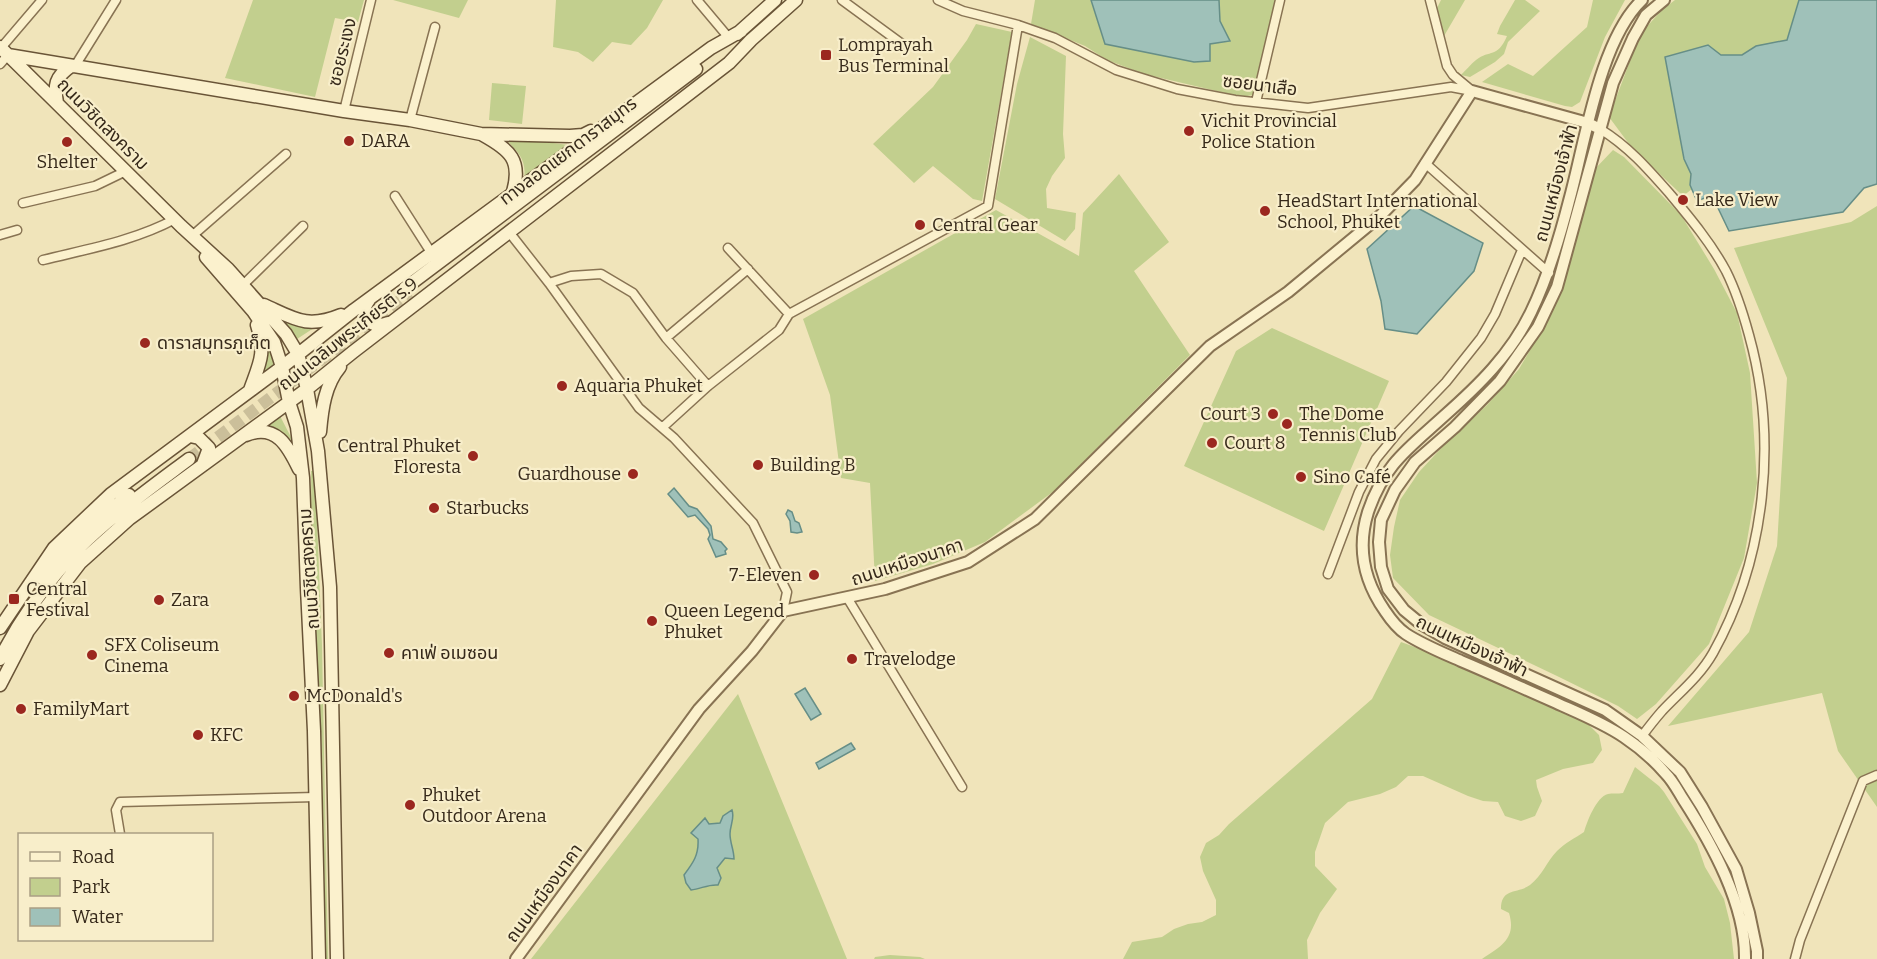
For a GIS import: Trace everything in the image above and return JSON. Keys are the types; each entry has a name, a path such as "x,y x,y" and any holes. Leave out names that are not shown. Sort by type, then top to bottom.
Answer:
{"main road":[{"path":"741,31 776,0"},
{"path":"750,40 796,0"},
{"name":"ถนนเฉลิมพระเกียรติ ร.9","path":"0,628 54,548 111,494 513,192 711,48 741,31"},
{"name":"ทางลอดแยกดาราสมุทร","path":"741,31 625,124 407,291 723,57 750,40"},
{"name":"ถนนเฉลิมพระเกียรติ ร.9","path":"0,685 28,631 80,563 129,519 307,389 729,63 750,40"},
{"path":"2,54 410,120 481,134 577,136 609,123"},
{"name":"ถนนวิชิตสงคราม","path":"2,54 57,103 243,285 274,342 297,427 303,478 316,797 319,959"},
{"path":"57,103 55,92 57,81 62,72 73,66"},
{"path":"481,134 497,142 512,156 518,176 513,192"},
{"name":"ถนนวิชิตสงคราม","path":"178,222 220,274 286,334 298,354 307,389 318,454 330,587 337,959"},
{"path":"370,298 363,307 368,320 382,326 392,322"},
{"path":"250,390 261,359 262,349 256,307 309,322 324,322 354,310"},
{"path":"301,458 318,454 325,396 335,373 353,352"},
{"path":"221,451 248,434 265,433 275,436 283,440 303,478"},
{"path":"190,436 199,438 209,448 203,464"},
{"path":"0,641 29,595 59,556 108,512 186,456 94,534 65,563 24,618 0,659"}],"street":[{"path":"2,54 42,0"},
{"path":"73,66 116,0"},
{"name":"ซอยระเงง","path":"344,111 371,0"},
{"path":"697,0 729,38"},
{"path":"842,0 902,44"},
{"name":"ซอยนาเสือ","path":"938,0 963,11 1018,25 1055,38 1116,70 1177,89 1308,108 1451,87 1588,123 1600,129"},
{"path":"1256,102 1280,0"},
{"path":"1430,0 1447,66 1472,91"},
{"name":"ถนนเหมืองเจ้าฟ้า","path":"1642,0 1630,11 1617,35 1601,78 1549,273 1524,327 1493,369 1400,455 1379,485 1363,534 1364,566 1374,596 1392,621 1405,633 1439,651 1590,717 1622,736 1667,774 1692,813 1722,868 1738,913 1746,946 1745,959"},
{"name":"ถนนเหมืองเจ้าฟ้า","path":"1664,0 1646,15 1613,83 1557,287 1538,327 1500,381 1455,427 1415,462 1395,490 1381,520 1378,542 1388,589 1404,610 1421,624 1445,638 1605,710 1642,736 1680,772 1736,869 1749,913 1757,959"},
{"path":"663,427 708,386 778,330 789,314 988,206 1018,25"},
{"path":"410,120 435,27"},
{"path":"1601,78 1613,83"},
{"name":"ถนนเหมืองนาคา","path":"516,959 699,709 752,651 783,611 885,589 968,562 1035,519 1210,346 1288,292 1380,216 1415,180 1472,91"},
{"path":"1600,129 1639,158 1702,233 1716,254 1727,273 1743,313 1759,373 1764,404 1765,459 1761,498 1750,564 1741,591 1707,662 1642,736"},
{"path":"192,236 286,154"},
{"path":"1425,163 1549,273"},
{"path":"23,203 95,186 126,171"},
{"path":"395,196 432,254"},
{"path":"43,260 137,236 178,222"},
{"path":"243,285 303,226"},
{"path":"0,236 17,230"},
{"path":"509,232 549,283 639,408 663,427 753,524 787,592 783,611"},
{"path":"728,248 789,314"},
{"path":"1328,574 1359,492 1376,459 1399,430 1446,382 1481,338 1495,314 1522,250"},
{"path":"666,338 748,269"},
{"path":"549,283 571,276 602,274 633,292 666,338 708,386"},
{"path":"848,598 962,787"},
{"path":"1439,651 1445,638"},
{"path":"1795,959 1804,929 1863,781 1877,775"},
{"path":"120,833 116,810 120,802 316,797"}],"green space":[{"path":"253,0 364,0 358,22 335,18 315,97 225,78"},
{"path":"393,0 468,0 459,18"},
{"path":"556,0 663,0 647,28 631,45 612,42 593,62 578,52 553,47"},
{"path":"1035,0 1091,0 1105,44 1210,60 1210,44 1230,41 1220,21 1219,0 1275,0 1253,95 1242,97 1144,74 1107,60 1085,46 1031,24"},
{"path":"1441,0 1465,0 1444,36 1437,8"},
{"path":"1515,0 1525,0 1540,11 1508,42 1504,54 1495,62 1470,77 1461,75 1476,60 1500,48 1507,36 1497,34"},
{"path":"1593,0 1625,0 1605,37 1580,102 1572,107 1565,106 1482,82 1508,64 1533,76 1587,27"},
{"path":"1675,0 1799,0 1788,40 1756,46 1742,55 1721,55 1684,159 1691,174 1692,189 1683,196 1632,148 1609,117 1640,34 1662,10"},
{"path":"976,24 1012,32 982,201 973,199 933,166 914,183 873,144 933,87"},
{"path":"1030,37 1066,56 1063,134 1065,158 1046,189 1047,208 1076,213 1075,229 1065,241 995,199 1017,84"},
{"path":"492,83 526,86 522,124 489,120"},
{"path":"504,137 569,145 524,179 522,160"},
{"path":"1613,150 1624,157 1681,215 1714,269 1737,313 1750,373 1757,483 1744,558 1709,644 1656,704 1637,719 1618,706 1429,615 1393,578 1390,555 1400,500 1419,472 1487,405 1519,369 1544,326 1593,171"},
{"path":"1119,174 1169,242 1134,271 1190,355 1054,491 985,542 933,564 875,581 870,483 841,478 830,395 803,319 996,210 1079,256 1083,213"},
{"path":"1877,206 1877,807 1838,751 1822,693 1668,726 1749,632 1777,546 1787,378 1734,248 1851,222"},
{"path":"280,315 320,324 297,339"},
{"name":"The Dome Tennis Club","path":"1272,328 1389,381 1324,531 1184,466 1236,351"},
{"path":"267,343 276,363 264,373"},
{"path":"280,416 293,441 274,429 265,427"},
{"path":"311,471 315,471 322,645 328,959 326,959 322,750 312,562"},
{"path":"1401,642 1453,661 1552,705 1589,725 1599,735 1602,750 1593,763 1563,769 1536,780 1542,801 1535,816 1521,821 1505,816 1498,802 1483,801 1468,796 1423,776 1408,776 1396,787 1380,794 1348,802 1325,823 1315,852 1315,866 1337,889 1320,913 1307,940 1308,959 1123,959 1132,942 1162,937 1174,929 1202,922 1216,915 1216,900 1203,871 1200,857 1206,843 1219,835 1372,699"},
{"path":"738,694 847,959 531,959"},
{"path":"1635,767 1664,792 1697,844 1705,867 1724,899 1730,923 1734,959 1482,959 1501,946 1509,936 1511,922 1509,913 1501,909 1504,897 1530,885 1557,851 1584,832 1600,800 1608,794 1623,793"},
{"path":"890,955 920,957 925,959 874,959"}],"water":[{"path":"1091,0 1219,0 1220,21 1230,41 1210,44 1210,61 1194,62 1105,44"},
{"path":"1799,0 1877,0 1877,184 1864,188 1843,212 1729,231 1717,206 1707,197 1697,201 1690,185 1691,174 1684,159 1665,57 1708,45 1721,55 1742,55 1756,46 1787,40"},
{"path":"1414,206 1483,243 1474,271 1417,334 1385,329 1381,301 1367,249"},
{"path":"674,488 689,506 697,509 711,526 713,539 721,542 727,549 726,554 716,557 708,539 710,535 708,529 695,515 688,517 668,494"},
{"path":"788,510 799,523 802,532 791,532 790,521 786,514"},
{"path":"805,688 821,714 811,720 795,694"},
{"path":"851,743 855,749 819,769 816,763"},
{"path":"732,810 730,834 734,859 725,858 717,868 721,878 718,885 691,890 684,875 695,858 698,839 691,833 705,818 709,824 720,823 723,816"}],"tunnel":[{"path":"189,459 410,293"}],"place":[{"name":"Lomprayah Bus Terminal","path":"826,55"},
{"name":"Vichit Provincial Police Station","path":"1189,131"},
{"name":"DARA","path":"349,141"},
{"name":"Shelter","path":"67,142"},
{"name":"Lake View","path":"1683,200"},
{"name":"HeadStart International School, Phuket","path":"1265,211"},
{"name":"Central Gear","path":"920,225"},
{"name":"ดาราสมุทรภูเก็ต","path":"145,343"},
{"name":"Aquaria Phuket","path":"562,386"},
{"name":"Court 3","path":"1273,414"},
{"name":"The Dome Tennis Club","path":"1287,424"},
{"name":"Court 8","path":"1212,443"},
{"name":"Central Phuket Floresta","path":"473,456"},
{"name":"Building B","path":"758,465"},
{"name":"Guardhouse","path":"633,474"},
{"name":"Sino Café","path":"1301,477"},
{"name":"Starbucks","path":"434,508"},
{"name":"7-Eleven","path":"814,575"},
{"name":"Central Festival","path":"14,599"},
{"name":"Zara","path":"159,600"},
{"name":"Queen Legend Phuket","path":"652,621"},
{"name":"คาเฟ่ อเมซอน","path":"389,653"},
{"name":"SFX Coliseum Cinema","path":"92,655"},
{"name":"Travelodge","path":"852,659"},
{"name":"McDonald's","path":"294,696"},
{"name":"FamilyMart","path":"21,709"},
{"name":"KFC","path":"198,735"},
{"name":"Phuket Outdoor Arena","path":"410,805"}]}
